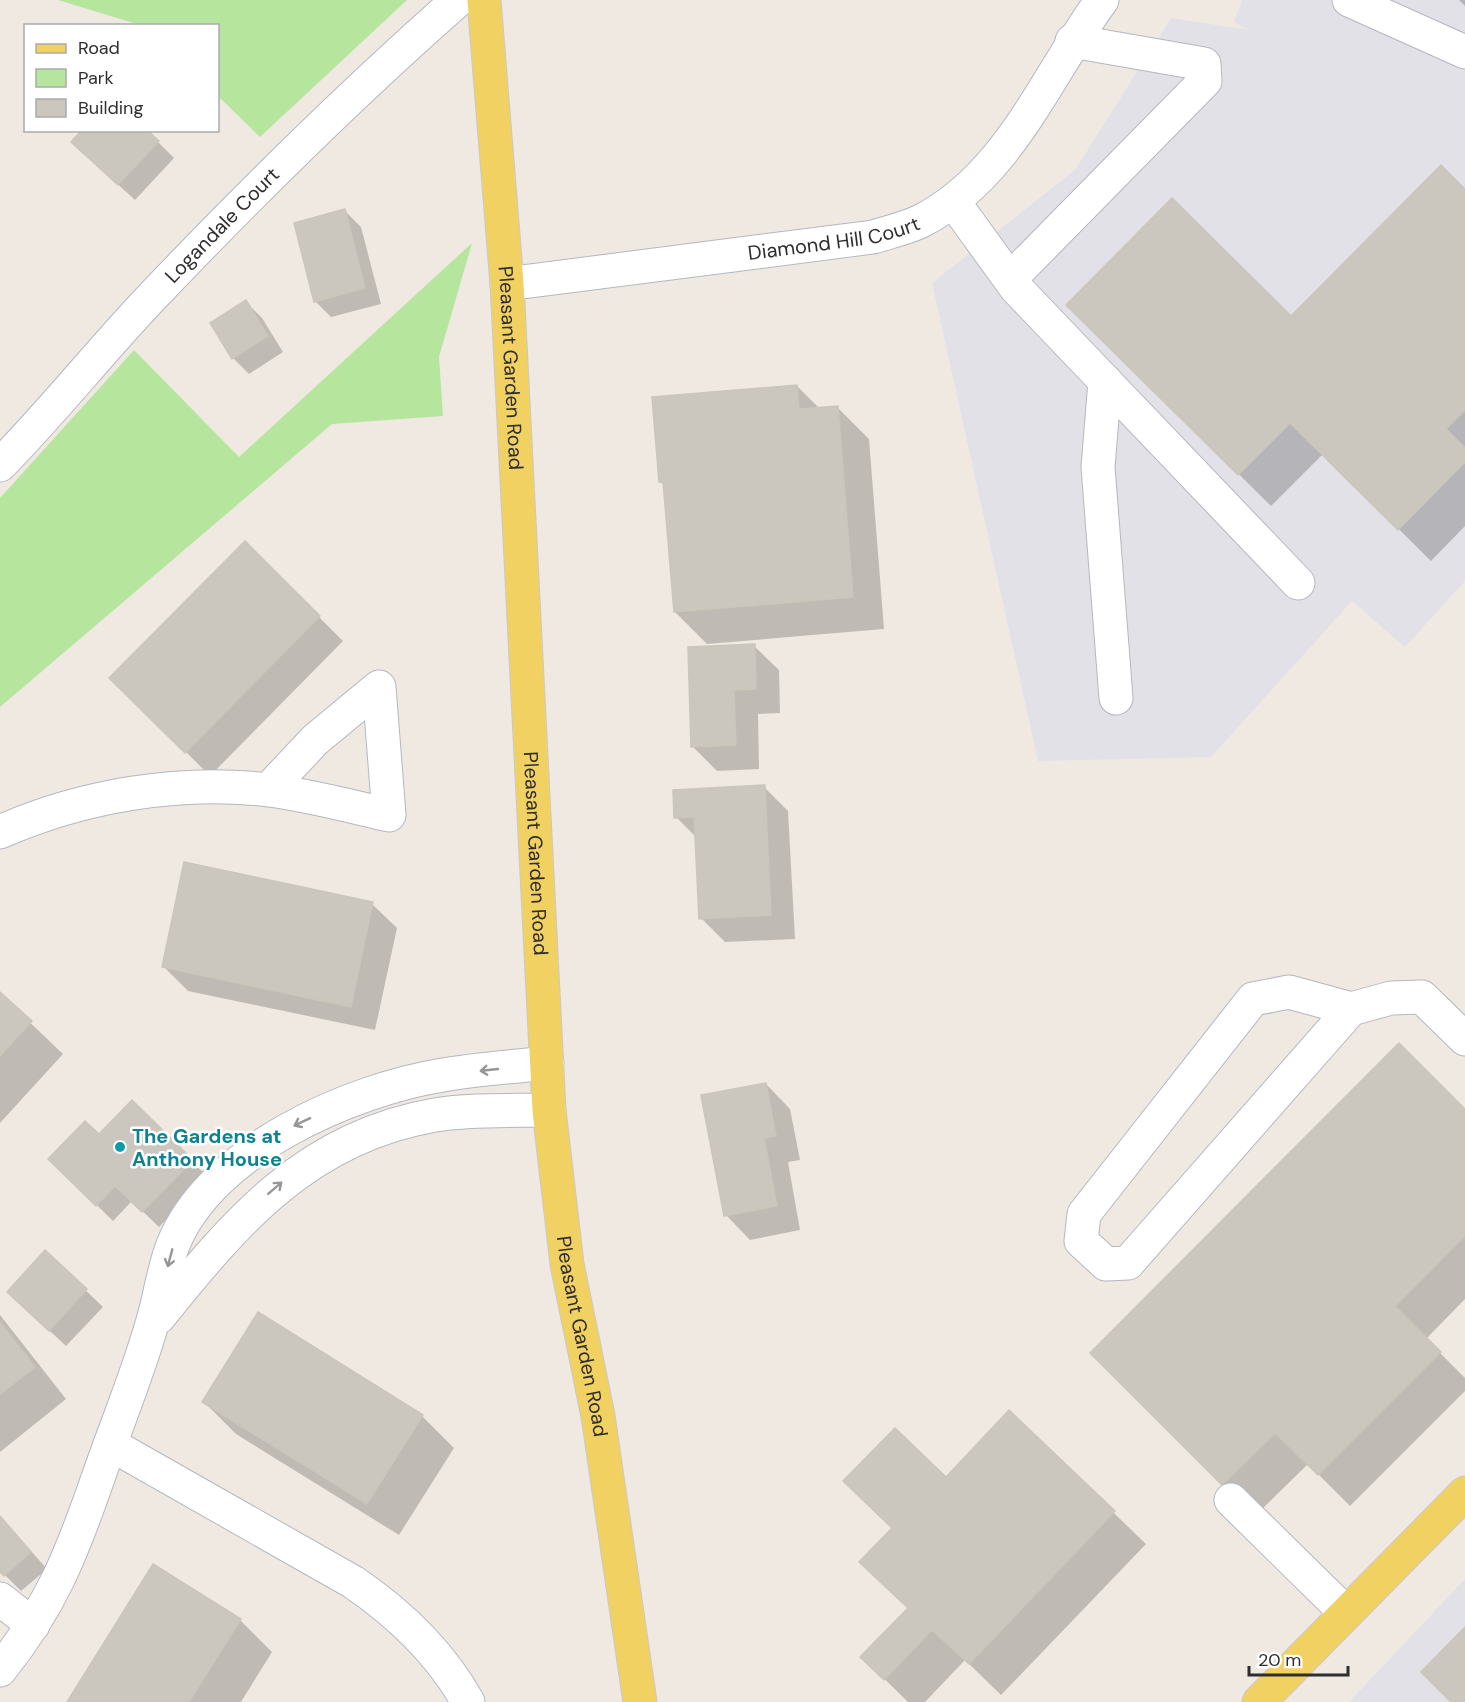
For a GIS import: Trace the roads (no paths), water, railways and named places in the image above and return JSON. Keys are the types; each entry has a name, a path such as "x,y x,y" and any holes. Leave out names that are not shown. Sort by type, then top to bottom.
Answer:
{"main road":[{"name":"Pleasant Garden Road","path":"484,0 507,284 549,1110 567,1264 598,1416 640,1702"},
{"path":"1259,1702 1465,1493"}],"street":[{"name":"Logandale Court","path":"0,465 147,302 261,184 368,80 458,0"},
{"name":"Diamond Hill Court","path":"507,284 873,237 920,222 953,201 992,165 1023,124 1072,41 1102,0"},
{"path":"1349,0 1465,52"},
{"path":"1010,279 1205,81 1204,64 1072,41"},
{"path":"953,201 1010,279 1299,583"},
{"path":"1105,381 1098,467 1116,698"},
{"path":"0,832 29,819 83,803 161,790 225,788 268,790"},
{"path":"1351,1009 1128,1263 1106,1264 1081,1241 1084,1214 1253,999 1289,992 1351,1009 1391,998 1422,997 1465,1039"},
{"path":"0,1670 33,1625 62,1575 152,1325 173,1245 192,1211 218,1181 284,1130 341,1105 408,1083 442,1075 547,1064"},
{"path":"341,1105 354,1139"},
{"path":"152,1325 212,1250 248,1213 281,1183 320,1157 354,1139 403,1122 437,1115 549,1110"},
{"path":"218,1181 248,1213"},
{"path":"110,1444 342,1576 384,1603 428,1646 468,1702"},
{"path":"1231,1500 1346,1613"},
{"path":"0,1599 33,1625"}],"place":[{"name":"The Gardens at Anthony House","path":"120,1147"}]}
